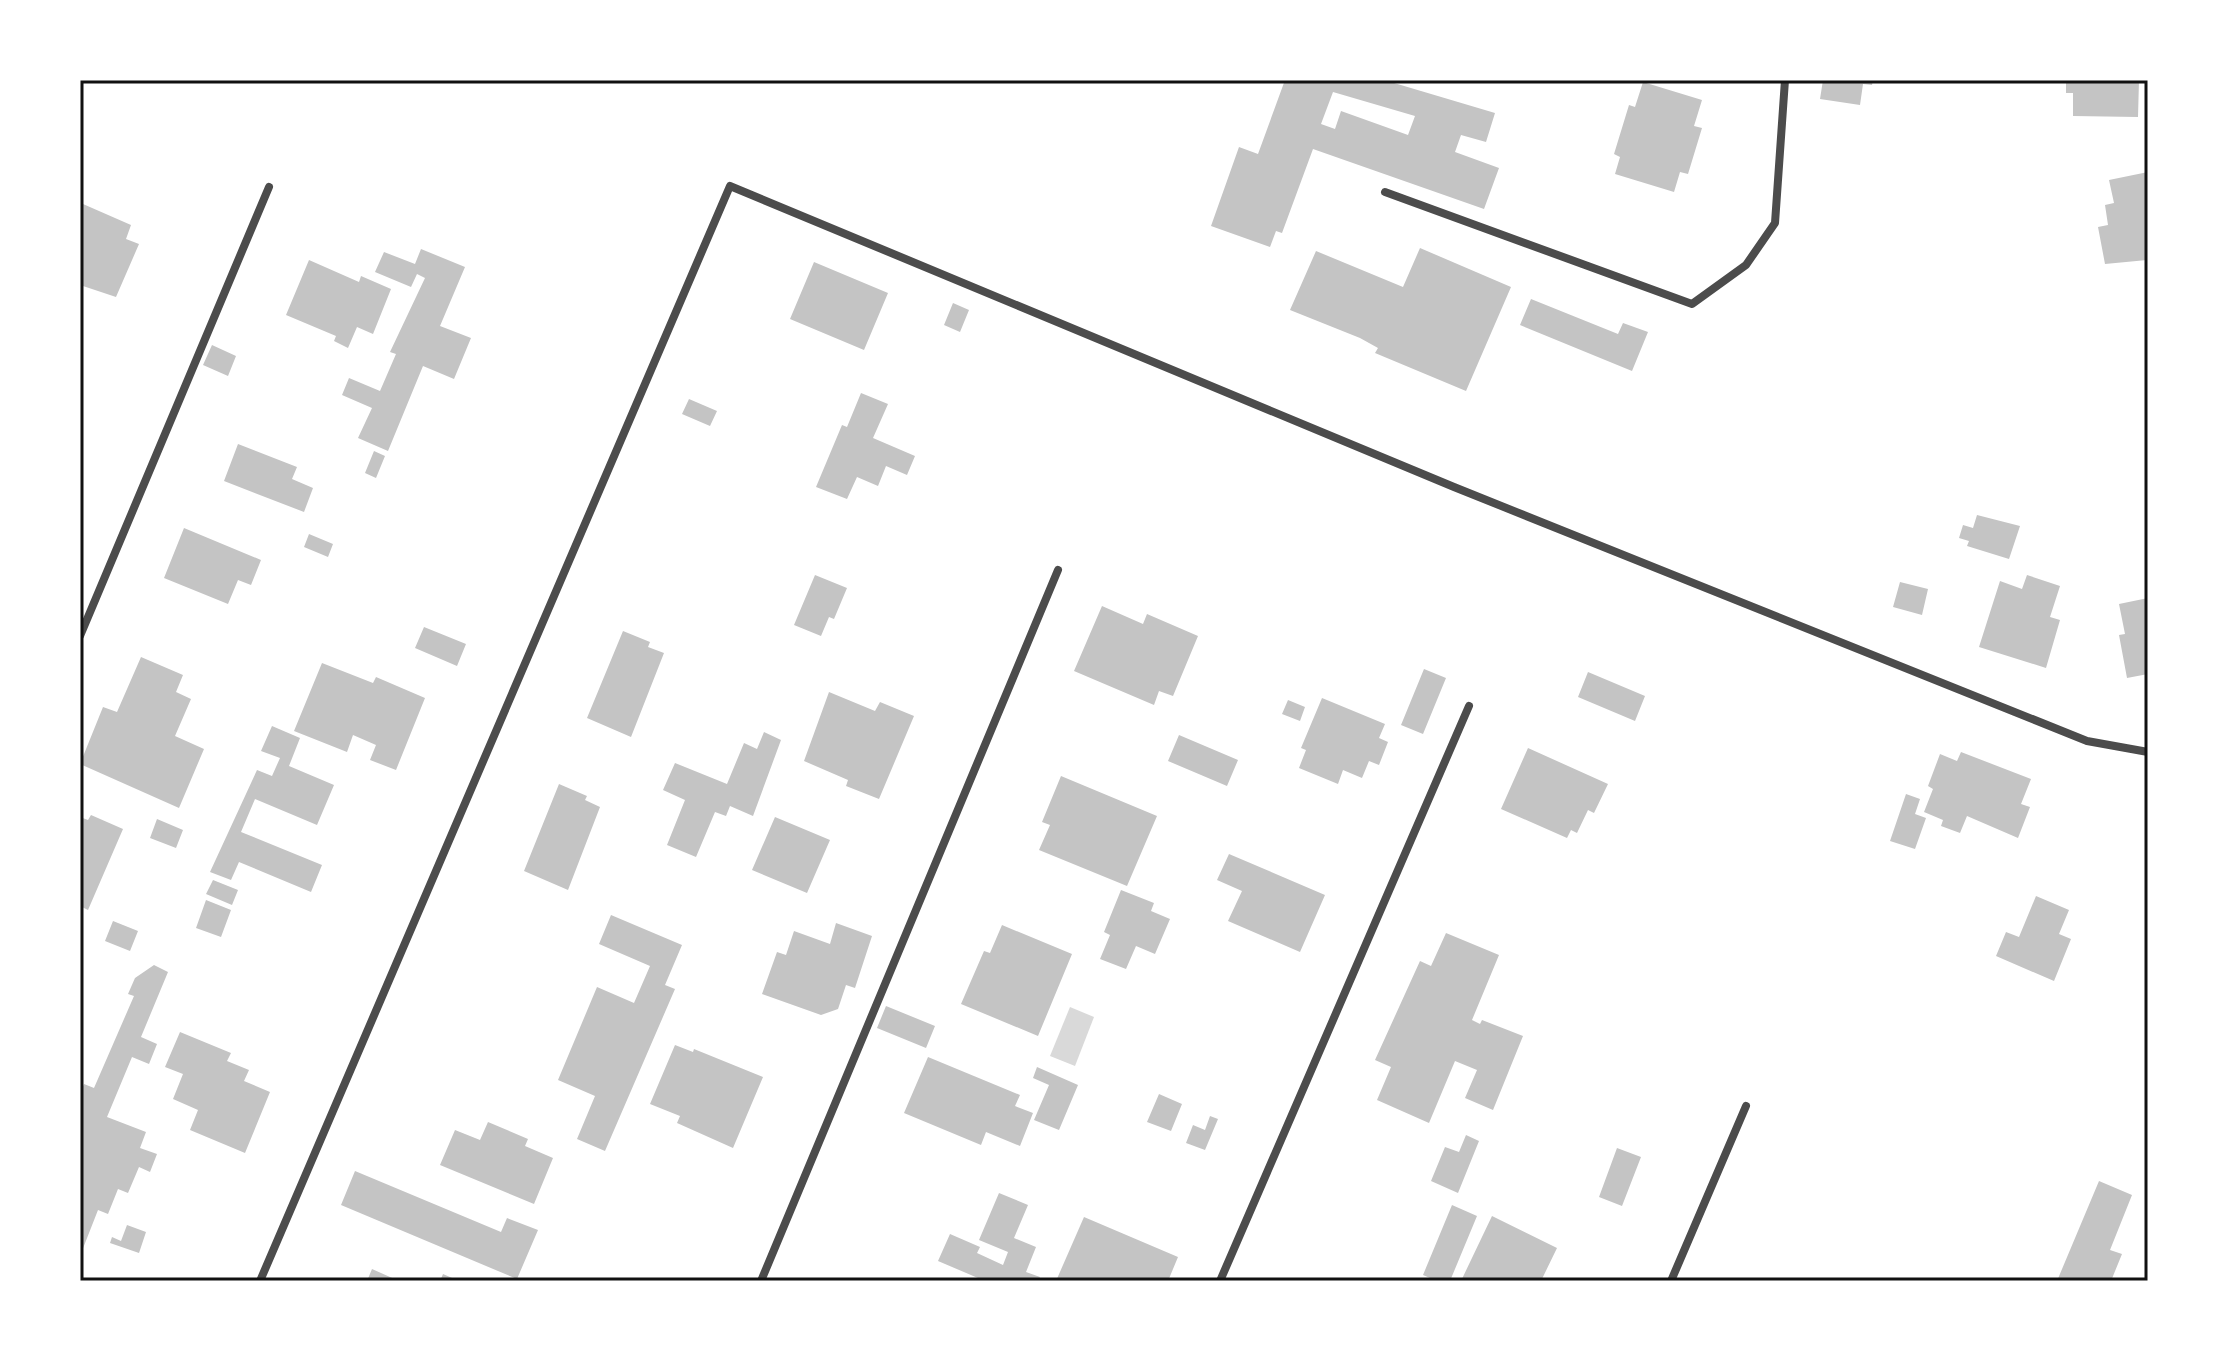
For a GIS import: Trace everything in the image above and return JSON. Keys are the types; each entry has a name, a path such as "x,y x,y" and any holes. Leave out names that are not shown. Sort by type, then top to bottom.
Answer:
{"street":[{"path":"1385,192 1692,304 1746,265 1775,223 1785,80"},
{"path":"260,1281 730,186 1454,487 2072,735 2148,752"},
{"path":"80,636 269,187"},
{"path":"761,1281 1058,570"},
{"path":"1220,1281 1469,706"},
{"path":"1671,1281 1746,1106"}],"shaded area":[{"path":"1070,1007 1094,1017 1075,1066 1050,1056"}],"building":[{"path":"1285,80 1384,80 1495,113 1486,142 1461,135 1455,152 1499,168 1484,209 1313,149 1282,233 1276,231 1270,247 1211,226 1239,147 1258,154","holes":["1333,92 1415,116 1408,135 1341,111 1335,129 1321,124"]},
{"path":"1823,80 1873,80 1872,85 1863,84 1860,105 1820,99"},
{"path":"2066,80 2139,80 2138,117 2073,116 2073,93 2066,93"},
{"path":"1643,82 1702,100 1694,126 1702,128 1688,174 1680,172 1674,192 1615,174 1620,157 1614,154 1629,105 1635,107"},
{"path":"2148,172 2147,260 2105,264 2098,227 2108,225 2105,205 2114,203 2109,180"},
{"path":"83,204 131,225 126,239 139,244 116,297 80,285"},
{"path":"1420,248 1511,287 1466,391 1375,353 1378,348 1360,338 1290,310 1316,251 1403,287"},
{"path":"421,249 465,267 440,326 471,338 454,379 423,366 388,451 358,438 372,408 342,395 349,378 380,391 396,354 390,352 425,278 417,274 411,287 375,272 384,252 415,264"},
{"path":"309,260 359,282 361,276 391,289 373,334 357,327 348,348 334,341 336,336 286,315"},
{"path":"814,262 888,293 864,350 790,319"},
{"path":"1531,299 1618,334 1623,323 1648,332 1632,371 1520,325"},
{"path":"953,303 969,310 960,332 944,325"},
{"path":"212,345 236,356 228,376 203,365"},
{"path":"861,393 888,404 873,438 915,456 907,475 886,466 878,486 857,477 847,499 816,487 842,425 847,427"},
{"path":"689,399 717,411 710,426 682,414"},
{"path":"238,444 297,467 292,479 313,488 304,512 224,481"},
{"path":"374,451 385,456 376,478 365,473"},
{"path":"1977,515 2020,526 2009,559 1967,546 1969,541 1959,538 1963,525 1973,528"},
{"path":"184,528 261,560 251,585 238,580 228,604 164,578"},
{"path":"309,534 333,544 328,557 304,547"},
{"path":"815,575 847,588 834,619 829,617 821,636 794,625"},
{"path":"2027,575 2060,586 2050,617 2060,620 2046,668 1979,647 2000,581 2022,589"},
{"path":"1900,582 1928,589 1922,615 1893,607"},
{"path":"2148,598 2148,674 2127,678 2119,635 2125,634 2119,604"},
{"path":"1102,606 1143,624 1147,614 1198,636 1173,696 1159,691 1154,705 1074,671"},
{"path":"424,627 466,644 457,666 415,648"},
{"path":"623,631 650,642 648,647 664,653 631,737 587,718"},
{"path":"141,657 183,675 176,692 191,699 175,736 204,749 179,808 80,764 103,707 117,712"},
{"path":"322,663 373,683 376,677 425,698 396,770 370,760 376,745 353,735 347,752 294,731"},
{"path":"1424,669 1446,678 1423,734 1401,725"},
{"path":"1588,672 1645,696 1635,721 1578,697"},
{"path":"829,692 875,711 880,702 914,716 879,799 846,786 848,780 804,761"},
{"path":"1322,698 1385,724 1379,738 1388,742 1379,765 1369,761 1362,778 1343,770 1338,784 1299,768 1306,750 1301,748"},
{"path":"1288,700 1305,707 1300,721 1282,714"},
{"path":"272,726 300,738 289,766 334,785 317,825 255,799 241,832 322,865 311,892 239,862 231,880 210,872 257,770 272,776 280,758 261,751"},
{"path":"764,732 781,740 753,816 730,806 726,816 715,812 696,857 667,845 685,800 663,790 675,763 727,784 744,743 757,749"},
{"path":"1179,735 1238,760 1227,786 1168,761"},
{"path":"1528,748 1608,784 1594,813 1588,810 1577,833 1571,830 1567,838 1501,809"},
{"path":"1961,752 2031,779 2021,804 2030,807 2018,838 1967,816 1960,833 1941,826 1943,820 1924,812 1933,789 1928,786 1940,754 1957,761"},
{"path":"1061,776 1157,816 1127,886 1039,850 1050,825 1042,822"},
{"path":"559,784 587,796 585,800 600,807 568,890 524,871"},
{"path":"1906,794 1920,799 1915,814 1926,818 1915,849 1890,841"},
{"path":"91,815 123,829 88,910 80,906 80,817 88,820"},
{"path":"775,817 830,840 807,893 752,870"},
{"path":"157,819 183,830 176,848 150,838"},
{"path":"1229,854 1325,895 1300,952 1228,921 1242,891 1217,880"},
{"path":"213,880 238,890 232,905 206,894"},
{"path":"1121,890 1154,903 1151,911 1170,919 1155,954 1136,946 1126,969 1100,959 1110,935 1104,932"},
{"path":"2036,896 2069,910 2059,934 2071,939 2054,981 1996,956 2006,932 2019,937"},
{"path":"206,900 231,910 221,937 196,928"},
{"path":"611,915 682,945 665,985 675,989 605,1151 577,1139 595,1096 558,1080 597,987 634,1003 650,966 599,944"},
{"path":"113,921 138,931 130,951 105,941"},
{"path":"836,923 872,936 855,988 846,985 838,1009 821,1015 762,994 777,952 786,955 794,931 830,944"},
{"path":"1002,925 1072,954 1038,1036 961,1004 984,951 990,953"},
{"path":"1446,933 1499,955 1472,1020 1480,1024 1482,1020 1523,1036 1493,1110 1465,1098 1477,1070 1455,1061 1429,1123 1377,1100 1391,1067 1375,1060 1420,961 1431,966"},
{"path":"154,965 168,972 141,1037 157,1044 149,1064 132,1057 107,1117 146,1132 140,1148 157,1154 150,1172 139,1167 128,1193 118,1189 108,1214 98,1210 80,1256 80,1094 84,1084 94,1088 134,996 128,994 135,978"},
{"path":"886,1006 935,1026 926,1048 877,1028"},
{"path":"180,1032 231,1053 227,1061 249,1070 244,1081 270,1092 245,1153 190,1130 198,1110 173,1099 183,1074 165,1067"},
{"path":"675,1045 693,1052 694,1049 763,1077 733,1148 677,1123 680,1116 650,1104"},
{"path":"928,1057 1020,1095 1015,1106 1033,1113 1020,1146 986,1132 981,1145 904,1113"},
{"path":"1037,1067 1078,1085 1059,1130 1034,1120 1049,1085 1033,1078"},
{"path":"1159,1094 1182,1104 1171,1131 1147,1122"},
{"path":"1210,1116 1218,1119 1205,1150 1186,1143 1193,1125 1205,1130"},
{"path":"488,1122 528,1139 525,1146 553,1158 534,1204 440,1165 455,1130 480,1140"},
{"path":"1466,1135 1479,1141 1458,1193 1431,1181 1445,1147 1459,1152"},
{"path":"1617,1148 1641,1157 1622,1206 1599,1197"},
{"path":"355,1171 501,1232 507,1218 538,1230 517,1279 341,1205"},
{"path":"2099,1181 2132,1195 2110,1250 2122,1254 2111,1281 2057,1281"},
{"path":"999,1193 1028,1205 1014,1238 1036,1247 1026,1272 1040,1277 1038,1281 985,1281 938,1261 950,1234 980,1247 977,1253 1003,1265 1008,1252 979,1240"},
{"path":"1452,1205 1477,1216 1450,1281 1437,1281 1423,1275"},
{"path":"1492,1216 1557,1248 1541,1281 1461,1281"},
{"path":"1084,1217 1178,1257 1168,1281 1056,1281"},
{"path":"127,1225 146,1232 139,1253 110,1243 112,1237 121,1241"},
{"path":"372,1269 399,1281 367,1281"},
{"path":"443,1274 459,1281 440,1281"}]}
